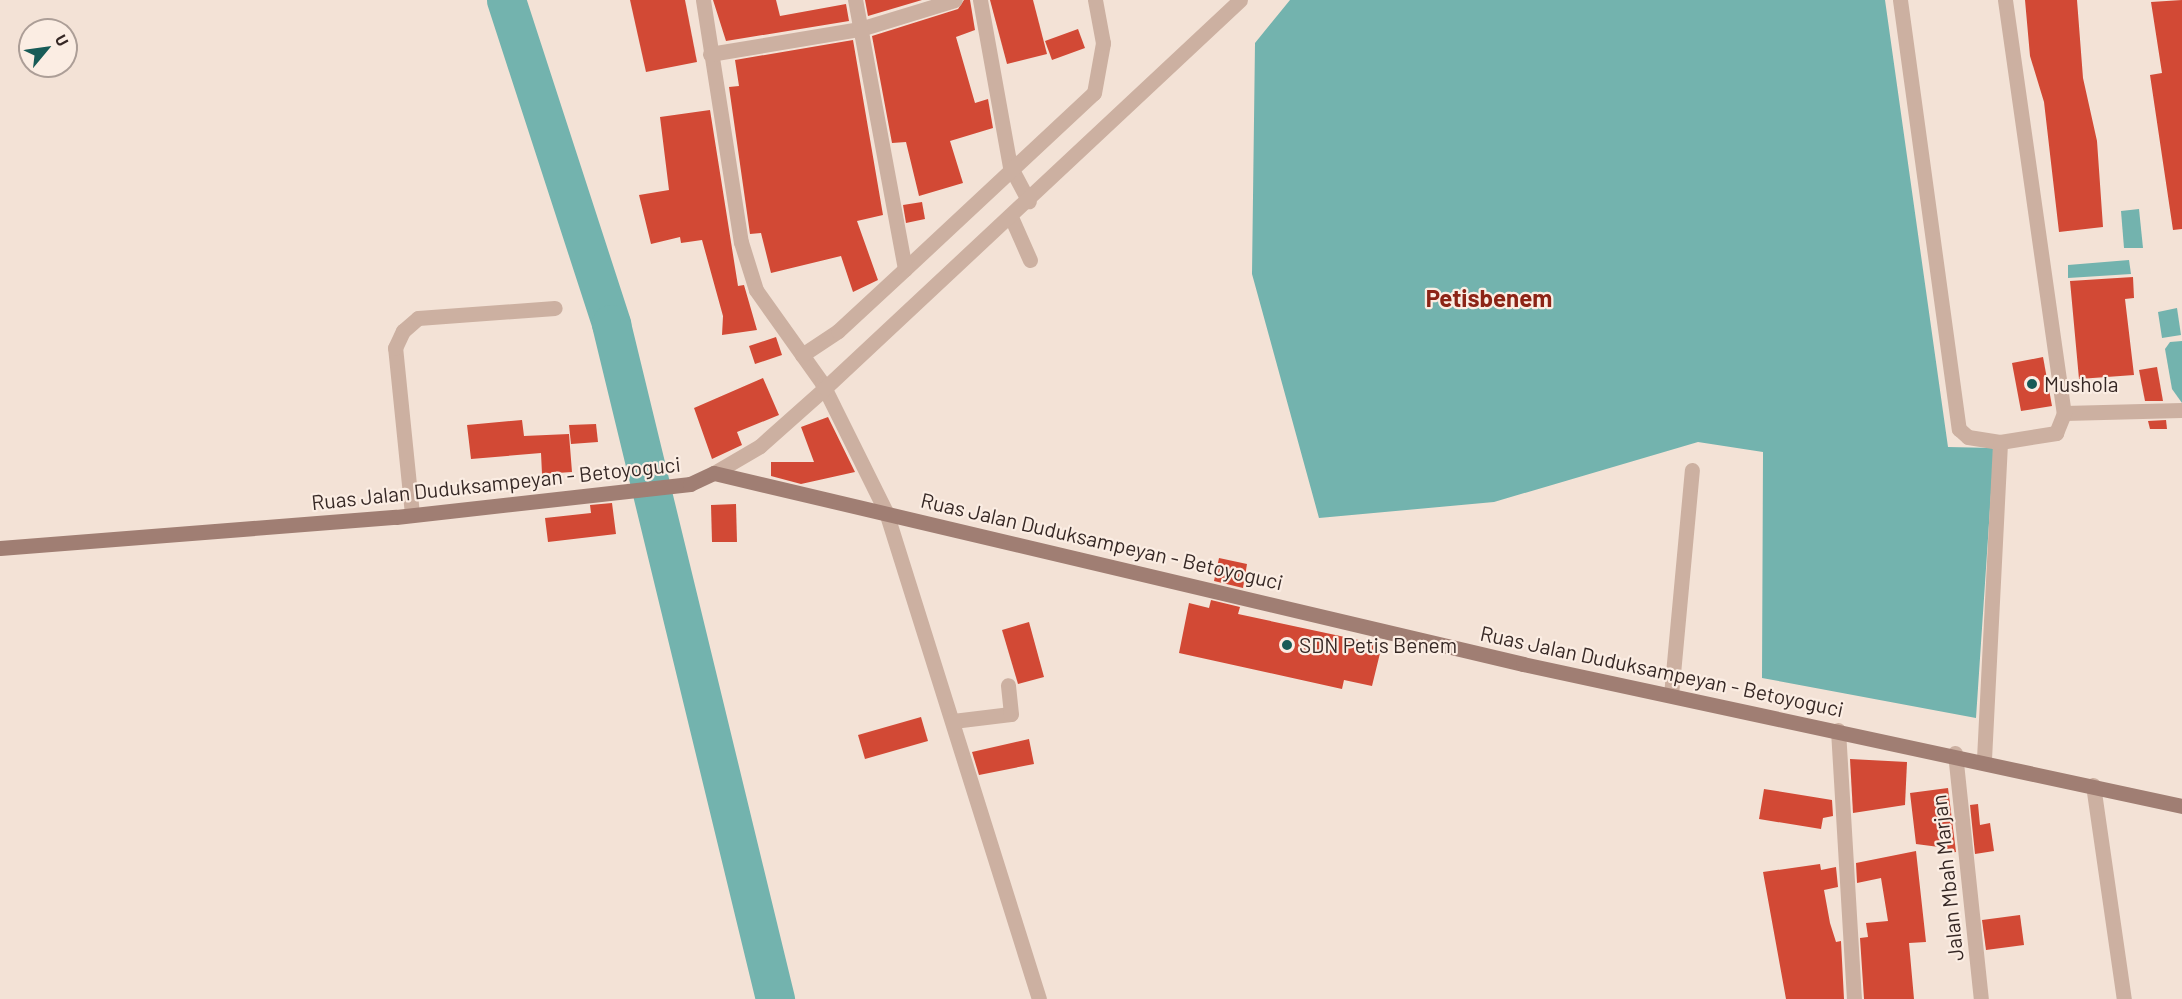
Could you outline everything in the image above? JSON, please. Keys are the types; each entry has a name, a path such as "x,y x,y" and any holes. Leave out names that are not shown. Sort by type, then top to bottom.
{"main road":[{"name":"Ruas Jalan Duduksampeyan - Betoyoguci","path":"0,548 412,514 633,491 690,484 714,473 771,491 886,512 1671,695 1984,759 2182,806"}],"street":[{"path":"704,0 741,242 756,290 823,385 886,512 1039,999"},
{"path":"855,0 905,269"},
{"path":"711,54 860,29 955,0"},
{"path":"980,0 1018,184 1011,217 1030,260"},
{"path":"1018,184 1094,93 1103,43 1095,0"},
{"path":"802,355 838,330 905,269 1018,184 1240,0"},
{"path":"1900,0 1959,429 1968,437 2000,442 2056,433 2064,413 2005,0"},
{"path":"714,473 760,446 823,385 1011,217"},
{"path":"412,514 394,348 403,331 418,318 555,308"},
{"path":"2064,413 2182,410"},
{"path":"1984,759 2000,442"},
{"path":"1671,695 1692,470"},
{"path":"953,721 1011,714 1008,685"},
{"path":"1838,730 1854,999"},
{"name":"Jalan Mbah Marjan","path":"1955,753 1981,999"},
{"path":"2093,785 2124,999"}],"water":[{"path":"1290,0 1885,0 1948,447 1994,448 1976,718 1762,678 1763,452 1698,442 1494,502 1319,518 1252,274 1255,43"},
{"path":"2139,209 2143,248 2124,248 2121,211"},
{"path":"2129,260 2131,274 2068,278 2068,265"},
{"path":"2177,308 2181,335 2162,338 2158,312"},
{"path":"2182,341 2182,403 2172,389 2165,349 2170,342"}],"building":[{"path":"630,0 685,0 697,62 646,72"},
{"path":"713,0 776,0 780,16 846,4 849,21 726,41"},
{"path":"865,0 922,0 868,16"},
{"path":"964,0 970,0 975,30 956,37 975,103 988,99 993,128 950,141 963,183 919,196 906,142 892,143 872,36 958,9"},
{"path":"990,0 1033,0 1047,54 1007,64"},
{"path":"2025,0 2077,0 2083,78 2097,141 2103,227 2059,232 2044,102 2030,56"},
{"path":"2182,0 2182,229 2173,230 2150,75 2162,73 2151,2"},
{"path":"1078,29 1085,48 1052,60 1045,41"},
{"path":"853,40 883,215 857,221 878,280 853,292 841,256 771,273 761,233 750,234 729,87 739,86 735,60"},
{"path":"710,110 738,286 744,285 757,330 722,335 723,316 702,240 681,243 680,237 651,244 639,195 669,190 660,117"},
{"path":"922,202 925,219 906,223 903,205"},
{"path":"2133,277 2134,298 2125,299 2134,375 2079,379 2070,281"},
{"path":"776,337 782,355 755,364 749,346"},
{"name":"Mushola","path":"2043,357 2052,406 2021,411 2012,363"},
{"path":"2157,367 2163,401 2145,401 2139,370"},
{"path":"763,378 779,415 737,432 742,445 712,459 694,408"},
{"path":"828,417 855,472 801,484 771,476 771,462 814,462 801,427"},
{"path":"522,420 524,436 569,434 572,472 542,474 541,453 471,459 467,425"},
{"path":"2166,420 2167,429 2150,429 2148,421"},
{"path":"596,424 598,442 571,444 569,425"},
{"path":"612,503 616,534 548,542 545,518 591,513 590,505"},
{"path":"736,504 737,542 712,542 711,505"},
{"path":"1219,558 1247,564 1243,588 1214,581"},
{"name":"SDN Petis Benem","path":"1211,600 1240,607 1238,614 1382,645 1372,686 1344,680 1342,689 1179,653 1189,603 1209,608"},
{"path":"1029,622 1044,677 1018,684 1002,630"},
{"path":"921,717 928,741 865,759 858,735"},
{"path":"1029,739 1034,764 979,775 972,752"},
{"path":"1850,759 1907,762 1905,805 1853,813"},
{"path":"1948,788 1956,852 1939,854 1939,847 1916,844 1910,793"},
{"path":"1764,789 1832,800 1833,816 1823,818 1821,829 1759,819"},
{"path":"1978,804 1980,825 1990,823 1994,851 1975,854 1970,805"},
{"path":"1916,851 1926,942 1909,943 1914,999 1864,999 1860,938 1868,937 1866,923 1888,921 1881,878 1857,883 1856,863"},
{"path":"1820,864 1821,870 1836,867 1838,887 1824,890 1836,942 1841,941 1844,999 1786,999 1763,872"},
{"path":"2020,915 2024,945 1986,950 1982,920"}],"waterway":[{"path":"506,0 611,324 775,999"}],"place":[{"name":"Mushola","path":"2032,384"},
{"name":"SDN Petis Benem","path":"1287,645"}],"district":[{"name":"Petisbenem","path":"1489,298"}]}
